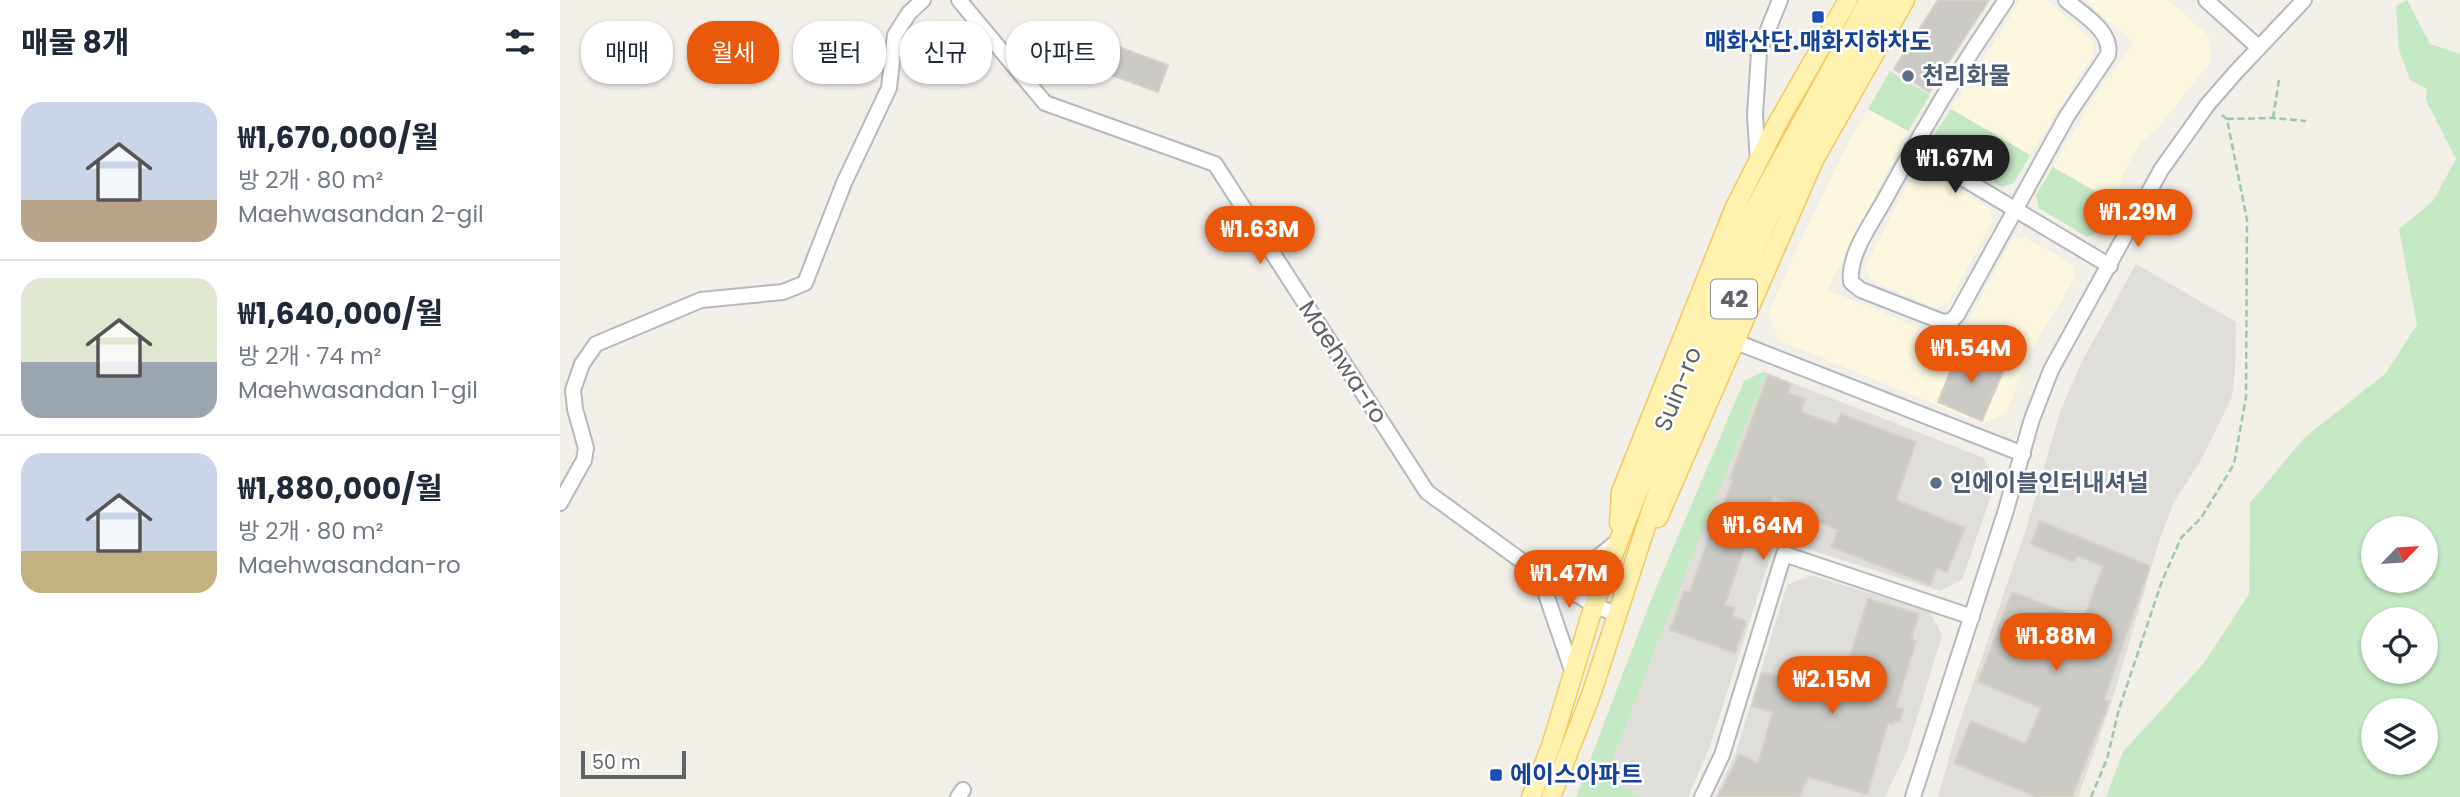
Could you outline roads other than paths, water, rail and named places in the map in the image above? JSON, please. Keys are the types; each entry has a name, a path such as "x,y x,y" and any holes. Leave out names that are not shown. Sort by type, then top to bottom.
{"main road":[{"path":"1618,541 1621,492 1735,207 1778,122 1848,0"},
{"name":"Suin-ro","path":"1531,797 1548,755 1594,605 1687,364 1752,213 1869,0"},
{"name":"Suin-ro","path":"1551,797 1591,695 1691,399 1772,213 1888,0"},
{"path":"1640,545 1662,512 1814,160 1905,0"}],"street":[{"path":"560,503 584,460 586,448 575,409 573,390 582,364 596,344 701,300 783,292 805,283 844,183 889,88 894,35 908,13 923,0"},
{"name":"Maehwa-ro","path":"959,0 1045,103 1215,164 1427,492 1538,571 1594,605 1618,615"},
{"path":"1758,163 1755,115 1759,52 1780,0"},
{"path":"2006,0 1964,61 1912,148 1850,269 1851,282 1861,290 1943,322 1951,321 1957,315 2067,116 2108,55 2110,45 2106,35 2066,0"},
{"path":"2206,0 2258,47"},
{"path":"1913,797 1972,617 2032,419 2051,370 2161,170 2208,104 2304,0"},
{"path":"1912,148 2109,266"},
{"path":"1736,342 2023,454"},
{"path":"1573,673 1538,571 1571,572 1589,564 1618,541"},
{"path":"1702,797 1722,755 1784,554 1972,617"}],"place":[{"name":"매화산단.매화지하차도","path":"1818,17"},
{"name":"천리화물","path":"1908,76"},
{"name":"인에이블인터내셔널","path":"1936,483"},
{"name":"에이스아파트","path":"1496,775"}]}
